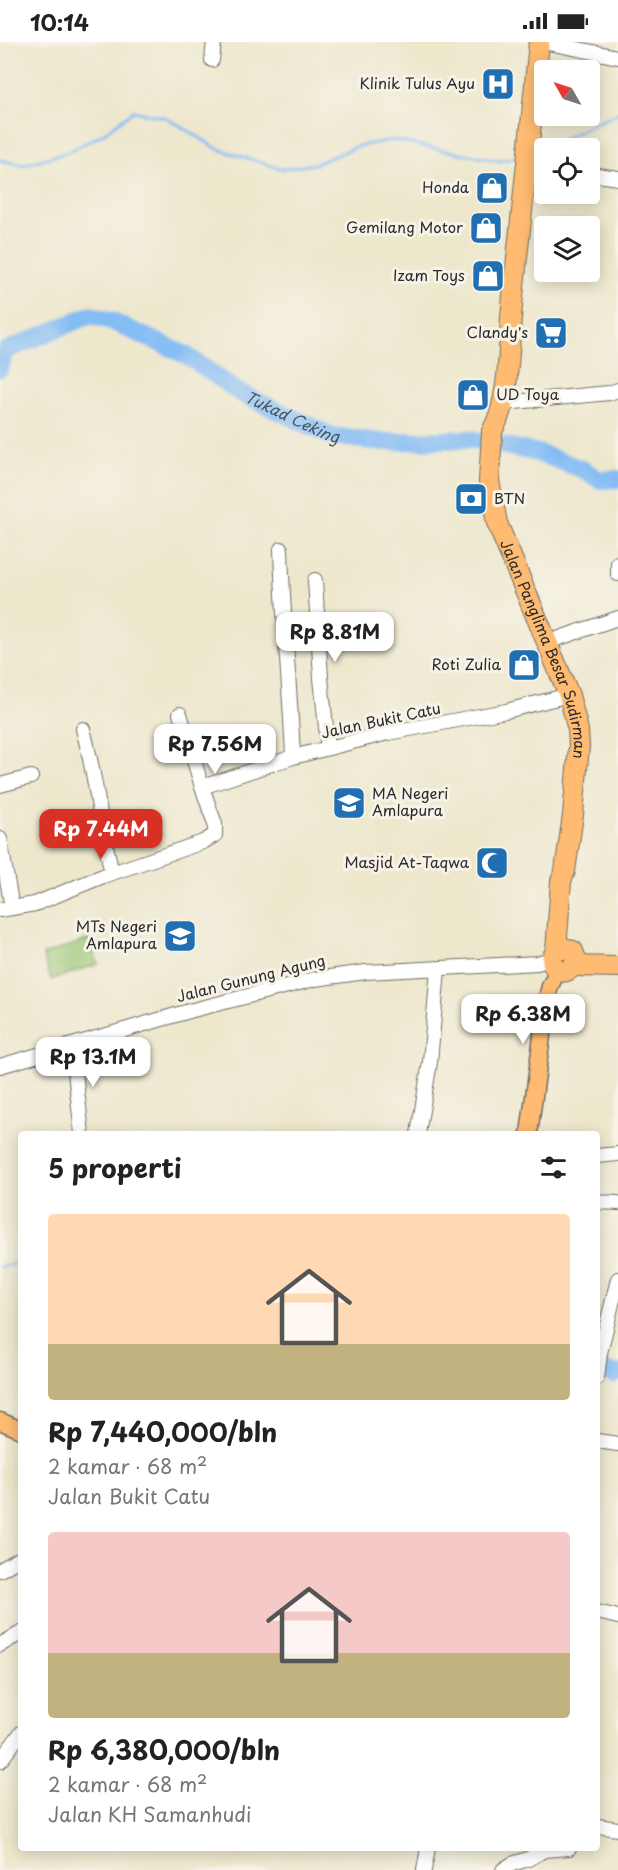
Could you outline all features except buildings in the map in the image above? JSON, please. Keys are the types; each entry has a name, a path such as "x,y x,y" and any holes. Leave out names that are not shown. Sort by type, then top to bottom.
{"highway":[{"name":"Jalan Panglima Besar Sudirman","path":"492,432 504,403 516,265 529,165 525,136 528,42"},
{"name":"Jalan Panglima Besar Sudirman","path":"525,136 541,42"},
{"name":"Jalan Panglima Besar Sudirman","path":"529,165 491,411 490,495 497,523 568,695 578,730 579,746 565,871 569,880 564,958"},
{"path":"564,958 618,954"},
{"path":"564,958 618,967"}],"main road":[{"path":"529,1131 547,998 550,986 564,958"},
{"path":"0,1421 18,1429"}],"street":[{"path":"213,60 214,42"},
{"path":"541,42 618,57"},
{"path":"600,175 618,178"},
{"path":"504,403 615,395"},
{"path":"281,549 282,606 290,691 293,757"},
{"path":"618,563 618,574"},
{"path":"315,580 328,748"},
{"path":"545,643 618,618"},
{"name":"Jalan Bukit Catu","path":"202,787 328,748 388,733 506,711 568,695"},
{"path":"0,839 6,909 35,904 112,873 203,842 215,835 215,824 180,714"},
{"path":"84,729 112,873"},
{"path":"0,785 31,777"},
{"name":"Jalan Gunung Agung","path":"0,1066 192,1010 315,979 366,972 537,963 564,958"},
{"path":"418,1131 430,1062 438,969"},
{"path":"72,1045 82,1131"},
{"path":"600,1156 618,1154"},
{"path":"600,1202 618,1203"},
{"path":"600,1353 618,1279"},
{"path":"600,1441 618,1444"},
{"path":"0,1570 18,1560"},
{"path":"600,1613 618,1617"},
{"path":"0,1645 18,1635"},
{"path":"0,1761 18,1737"},
{"path":"600,1826 618,1829"},
{"path":"424,1870 427,1851"},
{"path":"503,1870 542,1851"}],"green space":[{"path":"90,939 98,964 51,980 43,955"}],"waterway":[{"path":"0,160 23,165 68,152 103,134 133,111 167,118 218,149 282,169 315,164 358,146 393,140 500,161 519,156"},
{"path":"565,138 618,113"},
{"name":"Tukad Ceking","path":"0,368 5,351 90,315 111,321 186,355 240,393 331,436 381,442 471,439 538,453 582,469 600,480 618,479"},
{"path":"0,1267 18,1264"},
{"path":"600,1368 614,1375 618,1373"}],"place":[{"name":"Klinik Tulus Ayu","path":"498,84"},
{"name":"Honda","path":"492,188"},
{"name":"Gemilang Motor","path":"486,228"},
{"name":"Izam Toys","path":"488,276"},
{"name":"Clandy's","path":"551,333"},
{"name":"UD Toya","path":"473,395"},
{"name":"BTN","path":"471,499"},
{"name":"Roti Zulia","path":"524,665"},
{"name":"MA Negeri Amlapura","path":"349,803"},
{"name":"Masjid At-Taqwa","path":"492,863"},
{"name":"MTs Negeri Amlapura","path":"180,936"}]}
